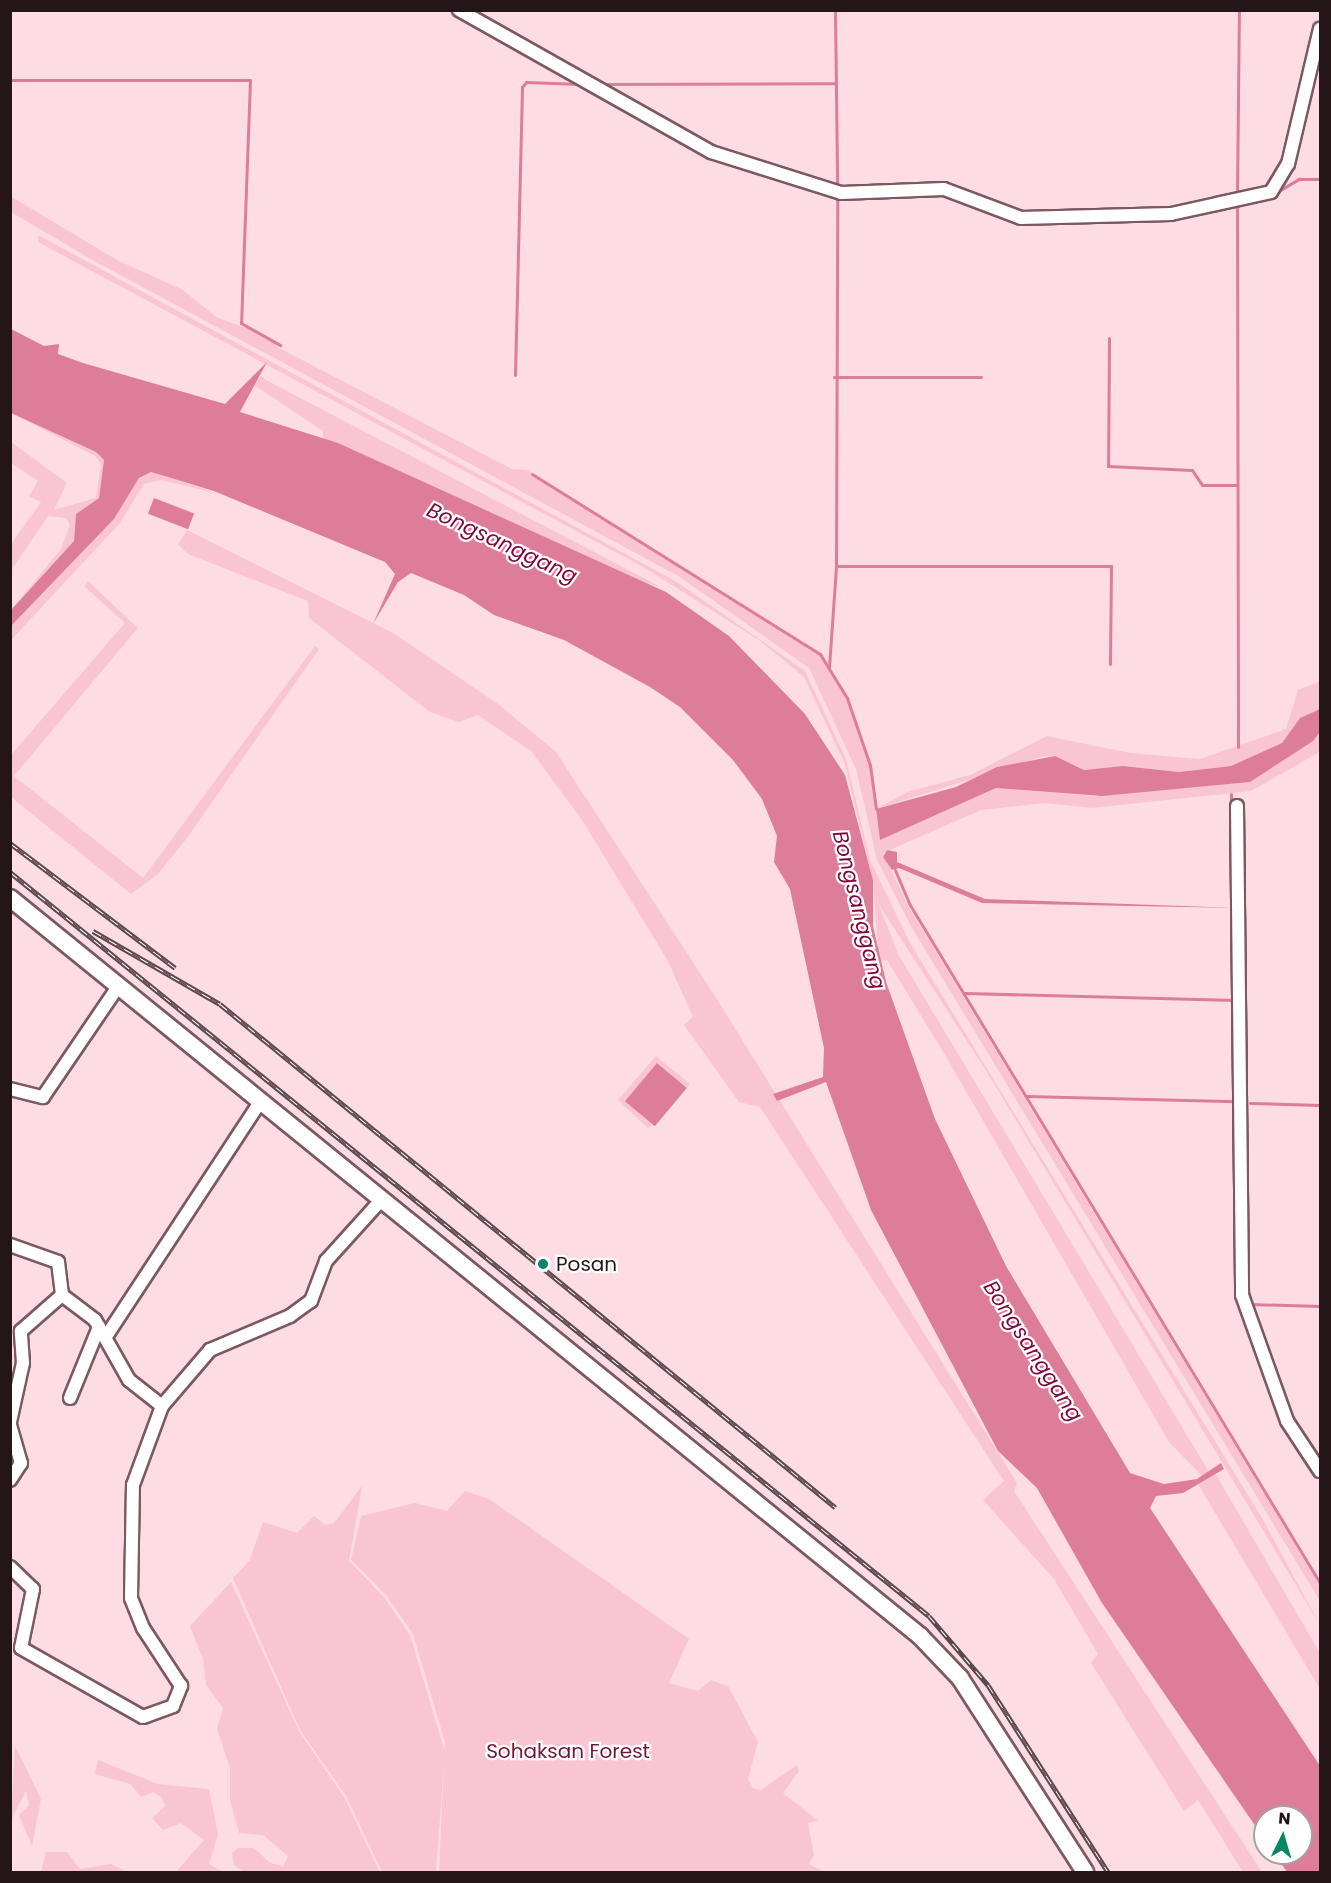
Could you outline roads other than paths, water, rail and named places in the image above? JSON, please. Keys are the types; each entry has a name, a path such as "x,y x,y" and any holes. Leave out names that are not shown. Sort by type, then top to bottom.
{"main road":[{"path":"10,898 933,1648 960,1678 1085,1872"}],"street":[{"path":"459,10 711,152 841,193 945,189 1021,218 1171,214 1271,192 1288,164 1320,29"},
{"path":"1237,806 1242,1295 1283,1413 1320,1471"},
{"path":"10,1089 43,1097 119,985"},
{"path":"70,1398 103,1331 261,1101"},
{"path":"10,1567 33,1589 21,1648 143,1717 172,1706 182,1686 143,1628 131,1598 133,1485 162,1406 210,1350 290,1316 310,1301 326,1261 382,1199"},
{"path":"10,1245 58,1262 62,1295 103,1331 129,1380 162,1406"},
{"path":"10,1480 21,1463 10,1423 23,1363 21,1331 62,1295"}],"water":[{"name":"Bongsanggang","path":"11,329 44,346 59,344 58,354 83,363 225,404 267,362 240,412 338,443 666,592 729,636 805,714 845,775 873,880 873,926 886,982 935,1119 1006,1266 1130,1473 1164,1484 1197,1479 1221,1463 1224,1469 1183,1493 1156,1496 1150,1508 1320,1766 1320,1872 1287,1872 1282,1865 1313,1865 1313,1805 1253,1805 1253,1823 1102,1603 1037,1488 998,1451 871,1210 826,1082 777,1101 773,1094 823,1077 824,1048 790,889 774,862 777,836 762,799 733,760 680,707 650,687 564,640 494,615 464,595 411,573 398,582 373,624 395,574 385,562 214,491 151,472 139,478 114,519 11,626 11,610 74,541 76,514 99,498 104,460 96,452 11,413"},
{"path":"154,498 194,513 188,529 148,514"},
{"path":"1320,709 1320,732 1313,741 1250,782 1102,796 996,788 880,840 876,809 956,787 997,767 1055,756 1084,770 1123,766 1179,772 1231,766 1282,743 1300,718"},
{"path":"887,850 897,852 897,862 985,899 1238,908 982,903 899,868 892,870 883,857"},
{"path":"657,1063 687,1088 655,1126 625,1101"}],"waterway":[{"path":"835,10 837,184"},
{"path":"1237,194 1239,10"},
{"path":"10,80 250,80 241,323 280,345"},
{"path":"515,375 522,87 526,82 580,84"},
{"path":"600,84 836,83"},
{"path":"1277,192 1299,179 1320,179"},
{"path":"829,667 836,566 837,195"},
{"path":"1237,205 1238,747"},
{"path":"1109,338 1108,466 1192,470 1202,485 1236,485"},
{"path":"834,377 981,377"},
{"path":"532,474 820,654 847,698 870,765 876,809"},
{"path":"836,566 1111,566 1110,664"},
{"path":"1231,794 1231,808"},
{"path":"895,870 910,905 1320,1583"},
{"path":"965,993 1236,1000"},
{"path":"1026,1096 1236,1101"},
{"path":"1250,1103 1320,1105"},
{"path":"1249,1304 1320,1306"}],"railway":[{"path":"10,843 175,968"},
{"path":"10,872 929,1616 988,1685 1108,1872"},
{"path":"93,931 220,1004 835,1507"}],"place":[{"name":"Posan","path":"543,1264"}],"park label":[{"name":"Sohaksan Forest","path":"568,1751"}]}
